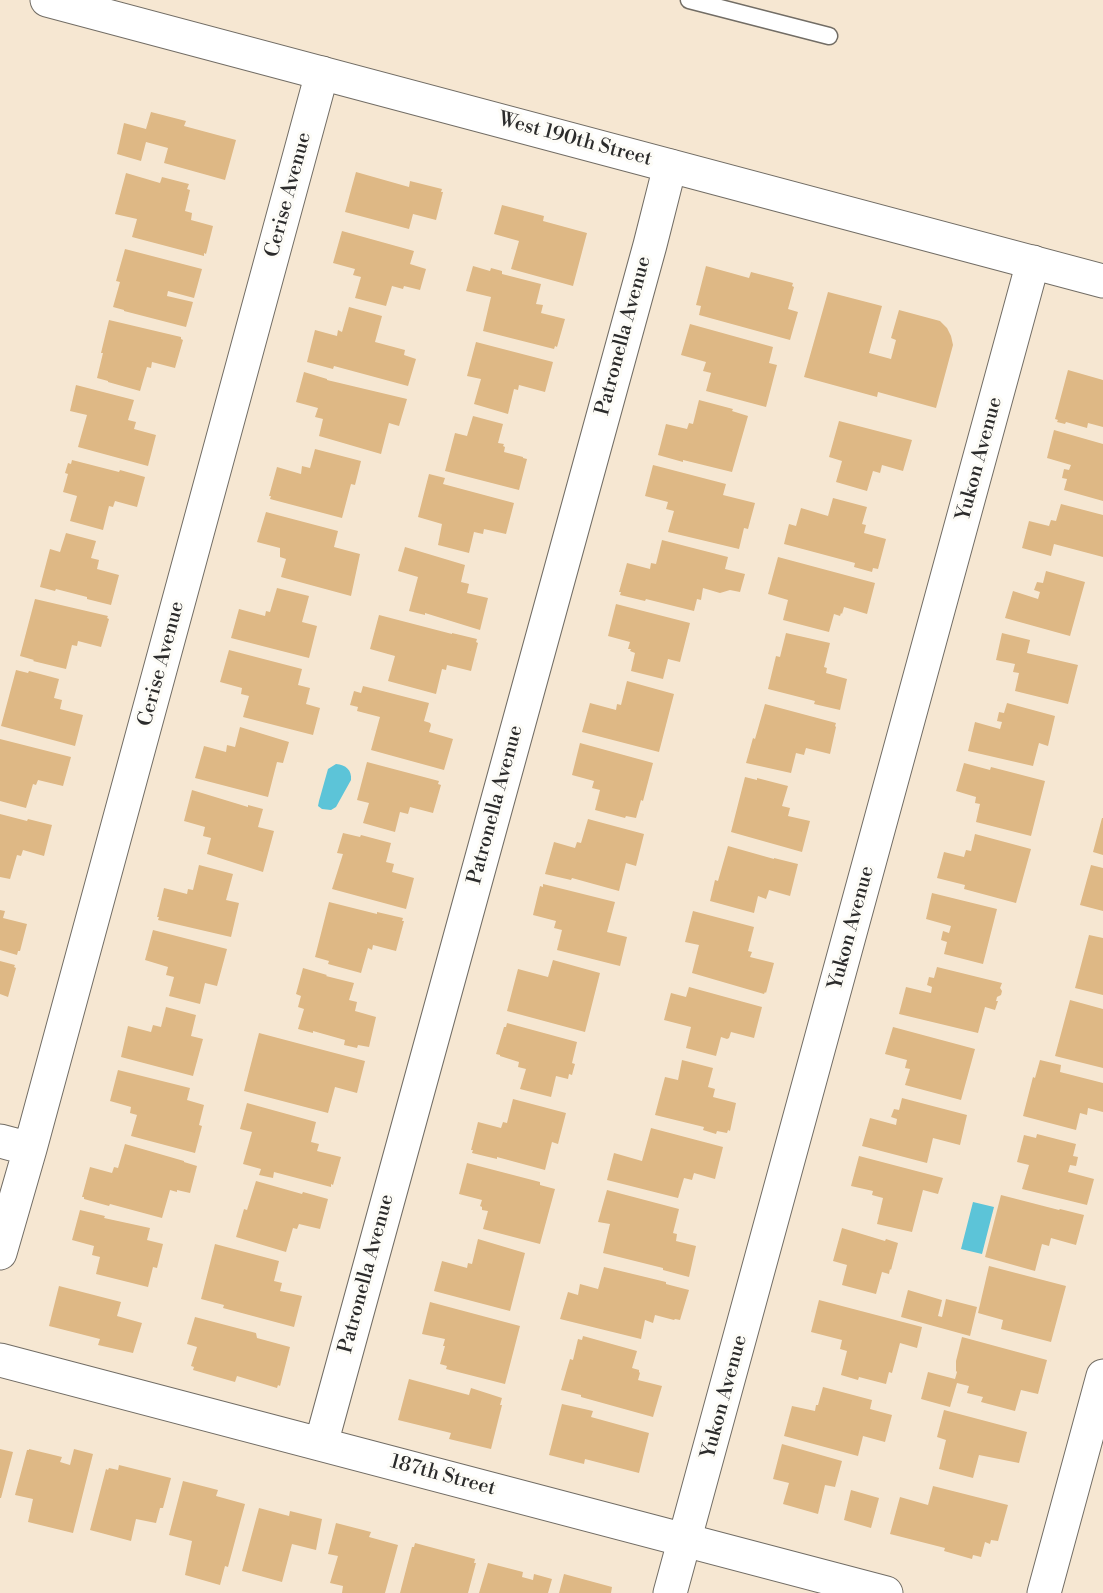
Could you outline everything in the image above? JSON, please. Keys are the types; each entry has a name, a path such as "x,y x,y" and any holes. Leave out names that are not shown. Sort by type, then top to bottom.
{"street":[{"name":"West 190th Street","path":"47,0 1103,281"},
{"name":"Cerise Avenue","path":"0,1254 15,1145 322,73"},
{"name":"Patronella Avenue","path":"321,1444 670,165"},
{"name":"Yukon Avenue","path":"670,1593 1033,262"},
{"name":"187th Street","path":"0,1360 886,1593"},
{"path":"1044,1593 1103,1376"}],"lane":[{"path":"689,0 829,36"}],"water":[{"path":"336,764 348,769 351,780 336,807 331,810 322,809 318,806 328,769"},
{"path":"973,1202 994,1207 982,1254 961,1249"}],"building":[{"path":"151,112 186,121 184,126 236,140 225,180 164,163 168,148 146,142 141,161 117,154 124,123 146,129"},
{"path":"356,172 409,187 410,181 442,189 436,220 413,214 409,229 345,212"},
{"path":"126,173 160,183 162,177 189,184 187,189 190,190 185,211 192,213 191,220 213,226 204,256 132,237 137,219 115,214"},
{"path":"502,205 544,216 543,221 587,233 573,286 511,269 519,241 494,234"},
{"path":"342,231 414,251 410,264 426,269 420,290 392,286 386,306 355,298 361,277 353,275 355,269 333,263"},
{"path":"125,249 202,269 194,298 168,291 167,296 193,302 186,327 113,307 120,282 116,281"},
{"path":"473,266 490,271 491,268 502,271 502,274 541,284 536,304 543,305 541,313 565,319 557,347 555,346 554,349 483,331 491,297 466,291"},
{"path":"706,266 749,278 751,272 793,283 788,309 798,312 790,340 699,315 701,306 696,305"},
{"path":"828,292 882,306 869,353 891,359 896,340 891,338 899,310 940,321 947,328 953,345 936,408 878,392 877,397 804,377"},
{"path":"349,307 382,316 375,342 405,350 404,355 416,359 408,386 334,366 333,369 307,362 315,330 337,336 338,330 342,332"},
{"path":"109,320 181,337 183,340 175,368 152,362 151,368 147,367 140,391 97,378"},
{"path":"690,324 773,347 769,363 777,365 766,407 706,391 711,373 703,371 706,362 681,355"},
{"path":"476,342 553,362 545,392 519,385 518,390 514,389 508,414 474,404 481,379 467,376"},
{"path":"1068,370 1103,380 1103,427 1088,423 1087,428 1057,422 1058,420 1055,419"},
{"path":"304,372 327,380 407,399 399,426 389,423 381,454 319,436 323,419 315,417 318,408 296,402"},
{"path":"76,385 134,400 128,420 136,422 134,429 156,435 148,466 78,447 87,415 70,411"},
{"path":"699,400 733,409 732,411 748,416 732,472 658,455 666,424 687,429 689,423 693,424"},
{"path":"473,416 503,424 498,443 504,444 504,452 527,459 519,490 445,471 455,433 467,436"},
{"path":"839,421 912,440 903,471 882,465 880,473 873,471 867,491 836,482 842,461 829,457"},
{"path":"1054,430 1103,444 1103,501 1064,490 1067,479 1062,478 1064,469 1069,470 1071,465 1047,458"},
{"path":"315,449 361,461 355,485 351,484 342,518 270,499 277,467 301,474 302,466 310,468"},
{"path":"72,460 145,477 137,507 115,501 113,507 109,506 103,530 70,521 77,496 63,492 68,474 65,473 68,463 71,464"},
{"path":"653,465 726,484 723,495 755,503 748,529 744,528 739,549 668,532 674,511 666,509 668,502 645,496"},
{"path":"429,474 445,478 443,484 514,503 506,534 484,529 483,534 474,532 469,553 438,545 442,524 418,517"},
{"path":"833,498 867,507 862,524 866,525 864,533 886,539 878,569 873,568 872,572 854,567 855,563 784,544 789,524 796,526 801,508 828,516"},
{"path":"1061,504 1103,515 1103,557 1054,544 1051,556 1022,548 1029,521 1049,526 1051,520 1056,521"},
{"path":"266,512 338,531 334,547 360,554 351,596 281,577 286,559 280,557 280,548 257,542"},
{"path":"66,533 96,541 91,558 99,560 97,569 119,575 111,605 56,589 55,591 40,587 50,549 60,552"},
{"path":"662,540 728,557 725,569 745,574 740,592 730,590 720,593 703,588 701,600 697,599 694,611 620,595 627,563 650,569 651,563 656,564"},
{"path":"405,547 465,565 461,582 469,584 467,593 488,598 480,630 425,613 425,615 409,611 418,577 398,571"},
{"path":"778,557 875,583 867,614 844,607 840,616 834,614 829,632 783,620 788,600 768,594"},
{"path":"1046,571 1085,582 1070,636 1005,618 1013,591 1038,599 1040,592 1034,590 1037,582 1043,583"},
{"path":"277,588 309,596 302,622 317,626 309,658 231,638 239,609 265,616 266,611 270,612"},
{"path":"35,599 108,616 101,647 78,641 77,646 72,645 66,669 20,656"},
{"path":"616,604 690,623 680,662 668,659 663,679 631,671 635,653 628,649 630,642 608,636"},
{"path":"379,615 477,639 471,671 447,665 446,670 442,669 436,694 388,681 395,656 370,649"},
{"path":"786,633 830,643 824,667 827,668 826,673 847,679 840,710 768,689 776,656 780,657"},
{"path":"1002,633 1030,640 1027,653 1078,665 1068,704 1015,691 1019,673 1013,672 1015,664 996,660"},
{"path":"229,650 302,669 298,685 310,688 306,704 320,708 313,735 243,717 249,696 241,694 242,688 220,682"},
{"path":"16,670 59,679 54,698 62,700 60,709 83,715 75,746 1,726"},
{"path":"627,681 674,694 659,752 582,732 590,703 616,710 617,704 621,705"},
{"path":"363,686 429,703 424,721 431,725 429,732 453,739 444,770 371,750 380,717 357,711 358,707 350,705 354,691 361,693"},
{"path":"1007,703 1055,716 1048,746 1039,743 1033,766 968,751 975,722 1000,729 1002,722 997,721 999,712 1004,713"},
{"path":"765,704 836,723 830,754 806,748 804,755 796,753 791,773 746,763"},
{"path":"240,727 289,742 283,763 277,762 268,797 195,778 204,746 226,752 227,745 235,747"},
{"path":"0,739 71,757 63,786 38,780 36,785 33,784 26,808 0,801"},
{"path":"580,743 653,763 636,818 626,816 625,818 595,810 600,790 592,788 594,781 572,775"},
{"path":"367,762 439,781 438,784 441,785 433,813 410,807 408,814 400,812 395,832 363,823 369,803 357,800"},
{"path":"964,763 990,770 991,767 1045,781 1031,836 976,822 980,804 975,803 976,797 956,791"},
{"path":"745,777 788,786 782,806 790,808 788,816 810,821 802,852 731,832"},
{"path":"192,790 248,807 248,805 263,809 258,827 274,831 263,872 207,854 211,838 203,836 205,827 184,821"},
{"path":"0,814 52,825 44,856 23,850 21,856 17,855 10,879 0,877"},
{"path":"1103,818 1103,855 1093,852"},
{"path":"588,819 644,834 636,866 626,863 619,891 572,878 571,880 545,874 554,842 575,848 577,842 581,843"},
{"path":"343,833 391,843 386,862 394,864 392,872 414,878 406,909 332,889 343,854 337,853"},
{"path":"975,834 1031,849 1016,903 964,889 965,885 937,878 944,852 964,857 966,850 971,851"},
{"path":"728,846 798,864 790,896 769,890 766,899 758,896 754,913 710,901"},
{"path":"199,865 233,874 226,900 239,903 231,937 158,920 164,888 187,894 188,889 193,890"},
{"path":"1091,865 1103,868 1103,911 1080,905"},
{"path":"543,884 615,902 607,932 627,937 620,966 557,950 562,930 554,928 556,921 533,915 540,886 543,887"},
{"path":"932,893 997,909 983,964 944,954 947,942 941,940 943,931 949,933 951,926 926,919"},
{"path":"329,902 403,918 396,951 373,945 372,950 368,948 361,973 328,964 329,961 315,957"},
{"path":"0,910 5,911 3,918 27,924 17,955 0,950"},
{"path":"693,911 754,927 748,951 752,952 750,957 774,963 766,993 692,973 699,945 685,942"},
{"path":"153,930 227,949 217,986 205,983 200,1004 169,996 174,977 166,975 168,967 145,960"},
{"path":"1089,935 1103,938 1103,995 1075,988"},
{"path":"553,960 600,973 585,1032 507,1011 518,969 548,977"},
{"path":"0,961 15,965 16,968 8,997 0,994"},
{"path":"937,967 1002,983 1001,995 997,997 995,1010 985,1007 978,1033 899,1014 906,987 931,993 932,987 927,985 929,977 934,978"},
{"path":"303,968 354,983 349,1000 357,1002 355,1011 376,1017 369,1047 358,1045 357,1048 344,1045 345,1040 298,1029 304,1009 298,1007 301,996 296,994"},
{"path":"689,987 762,1007 754,1038 731,1032 727,1039 721,1037 716,1056 686,1048 691,1027 664,1020 671,993 686,997"},
{"path":"1070,1000 1103,1009 1103,1068 1055,1056"},
{"path":"166,1007 196,1015 191,1036 203,1039 193,1076 121,1057 128,1026 151,1032 153,1025 161,1027"},
{"path":"507,1023 577,1042 572,1075 569,1074 568,1079 556,1076 551,1097 520,1089 526,1069 518,1067 519,1062 496,1054"},
{"path":"893,1027 975,1049 961,1100 905,1085 910,1069 905,1068 907,1060 885,1054"},
{"path":"259,1033 365,1061 357,1093 335,1087 328,1113 244,1091"},
{"path":"682,1060 713,1068 708,1087 715,1089 713,1097 736,1103 730,1131 728,1130 727,1133 717,1131 716,1134 703,1130 704,1127 655,1115 665,1077 678,1080"},
{"path":"1040,1060 1061,1065 1060,1072 1103,1083 1103,1112 1088,1108 1087,1115 1080,1113 1076,1130 1023,1116"},
{"path":"118,1070 190,1088 187,1100 204,1105 199,1125 202,1126 195,1153 131,1136 137,1115 130,1113 131,1107 110,1101"},
{"path":"902,1098 967,1115 960,1145 933,1138 927,1163 862,1146 870,1118 896,1125 897,1119 891,1117 894,1109 899,1110"},
{"path":"513,1099 566,1113 558,1144 552,1142 545,1170 472,1153 478,1122 501,1128 503,1122 507,1123"},
{"path":"247,1103 316,1122 311,1142 319,1144 317,1151 341,1157 333,1185 331,1184 331,1187 274,1172 273,1178 259,1175 261,1169 243,1164 252,1132 240,1129"},
{"path":"651,1128 723,1147 715,1179 694,1173 692,1180 684,1178 678,1198 607,1180 614,1153 642,1161"},
{"path":"1037,1134 1076,1144 1073,1156 1078,1157 1076,1166 1070,1165 1068,1172 1094,1179 1087,1205 1022,1189 1029,1165 1017,1162 1024,1135 1036,1138"},
{"path":"125,1144 197,1166 190,1193 170,1190 162,1218 110,1204 109,1206 82,1197 90,1167 112,1173 114,1167 118,1168"},
{"path":"859,1156 943,1178 938,1194 923,1190 912,1232 877,1224 883,1198 872,1195 873,1191 851,1186"},
{"path":"467,1163 540,1182 540,1185 555,1189 540,1244 483,1229 488,1211 482,1210 480,1206 482,1200 459,1194"},
{"path":"256,1181 328,1199 320,1229 299,1224 297,1229 293,1228 286,1252 236,1237 244,1209 247,1210"},
{"path":"607,1190 679,1209 673,1233 677,1234 676,1241 696,1246 689,1277 603,1253 610,1224 598,1222"},
{"path":"1001,1195 1084,1215 1076,1245 1051,1238 1049,1246 1042,1244 1035,1271 985,1257"},
{"path":"80,1210 150,1228 147,1240 163,1244 157,1268 153,1267 148,1287 96,1274 100,1257 92,1255 94,1246 72,1240"},
{"path":"842,1228 898,1243 891,1270 889,1274 882,1272 876,1294 842,1285 847,1265 833,1261"},
{"path":"478,1239 525,1253 510,1311 434,1291 442,1261 467,1268 468,1263 472,1264"},
{"path":"215,1244 279,1261 274,1281 282,1283 280,1291 302,1296 294,1327 223,1308 224,1305 201,1299"},
{"path":"989,1266 1066,1286 1051,1342 1001,1329 1003,1320 978,1313"},
{"path":"604,1267 689,1290 680,1320 655,1315 653,1323 645,1320 641,1339 560,1319 568,1292 578,1295 580,1284 598,1289"},
{"path":"59,1286 121,1302 117,1316 142,1323 133,1353 98,1345 100,1339 49,1326"},
{"path":"908,1290 942,1300 938,1316 942,1317 946,1299 977,1307 970,1336 901,1317"},
{"path":"819,1300 922,1327 917,1348 900,1343 892,1373 889,1372 886,1384 841,1375 847,1351 840,1349 842,1340 811,1332"},
{"path":"430,1302 520,1326 505,1384 446,1369 447,1366 440,1364 445,1339 422,1334"},
{"path":"195,1317 256,1333 257,1338 290,1347 280,1386 278,1385 277,1388 237,1376 235,1382 193,1370 194,1367 191,1366 197,1347 187,1344"},
{"path":"583,1336 637,1351 632,1368 639,1370 638,1380 662,1386 653,1417 561,1390 570,1359 573,1360 578,1339 582,1340"},
{"path":"962,1337 1047,1360 1038,1394 1021,1390 1015,1411 981,1402 983,1397 967,1393 969,1386 957,1383 950,1407 921,1399 928,1372 955,1379 956,1361"},
{"path":"409,1379 469,1395 471,1388 502,1398 491,1449 449,1439 451,1433 398,1420"},
{"path":"823,1387 872,1400 870,1409 892,1415 885,1442 863,1436 858,1456 784,1436 792,1406 815,1411"},
{"path":"562,1404 593,1411 591,1417 649,1433 639,1473 585,1459 584,1464 549,1455"},
{"path":"944,1410 1027,1432 1019,1463 979,1455 973,1478 939,1469 946,1440 937,1437"},
{"path":"782,1444 842,1461 835,1487 825,1485 818,1514 783,1504 789,1483 773,1479"},
{"path":"0,1449 13,1452 1,1498 0,1498"},
{"path":"29,1449 62,1457 60,1462 70,1465 74,1449 93,1454 73,1533 28,1522 33,1499 15,1495"},
{"path":"119,1465 171,1478 163,1508 160,1508 156,1523 136,1519 131,1541 90,1530 106,1469 118,1470"},
{"path":"183,1481 218,1490 216,1496 245,1504 228,1567 225,1566 220,1585 185,1575 192,1541 169,1535"},
{"path":"933,1486 1008,1505 998,1541 991,1540 990,1544 985,1542 981,1557 973,1555 972,1559 944,1551 945,1548 890,1534 900,1497 928,1505"},
{"path":"851,1490 879,1498 871,1528 844,1520"},
{"path":"259,1508 289,1516 290,1511 322,1519 316,1550 292,1544 282,1582 242,1571"},
{"path":"336,1523 371,1532 369,1537 398,1545 385,1593 342,1593 343,1586 330,1583 338,1556 328,1554"},
{"path":"415,1543 475,1559 468,1593 400,1593"},
{"path":"488,1563 523,1572 522,1577 533,1580 534,1574 552,1579 548,1593 479,1593"},
{"path":"564,1574 612,1587 611,1593 559,1593"}]}
